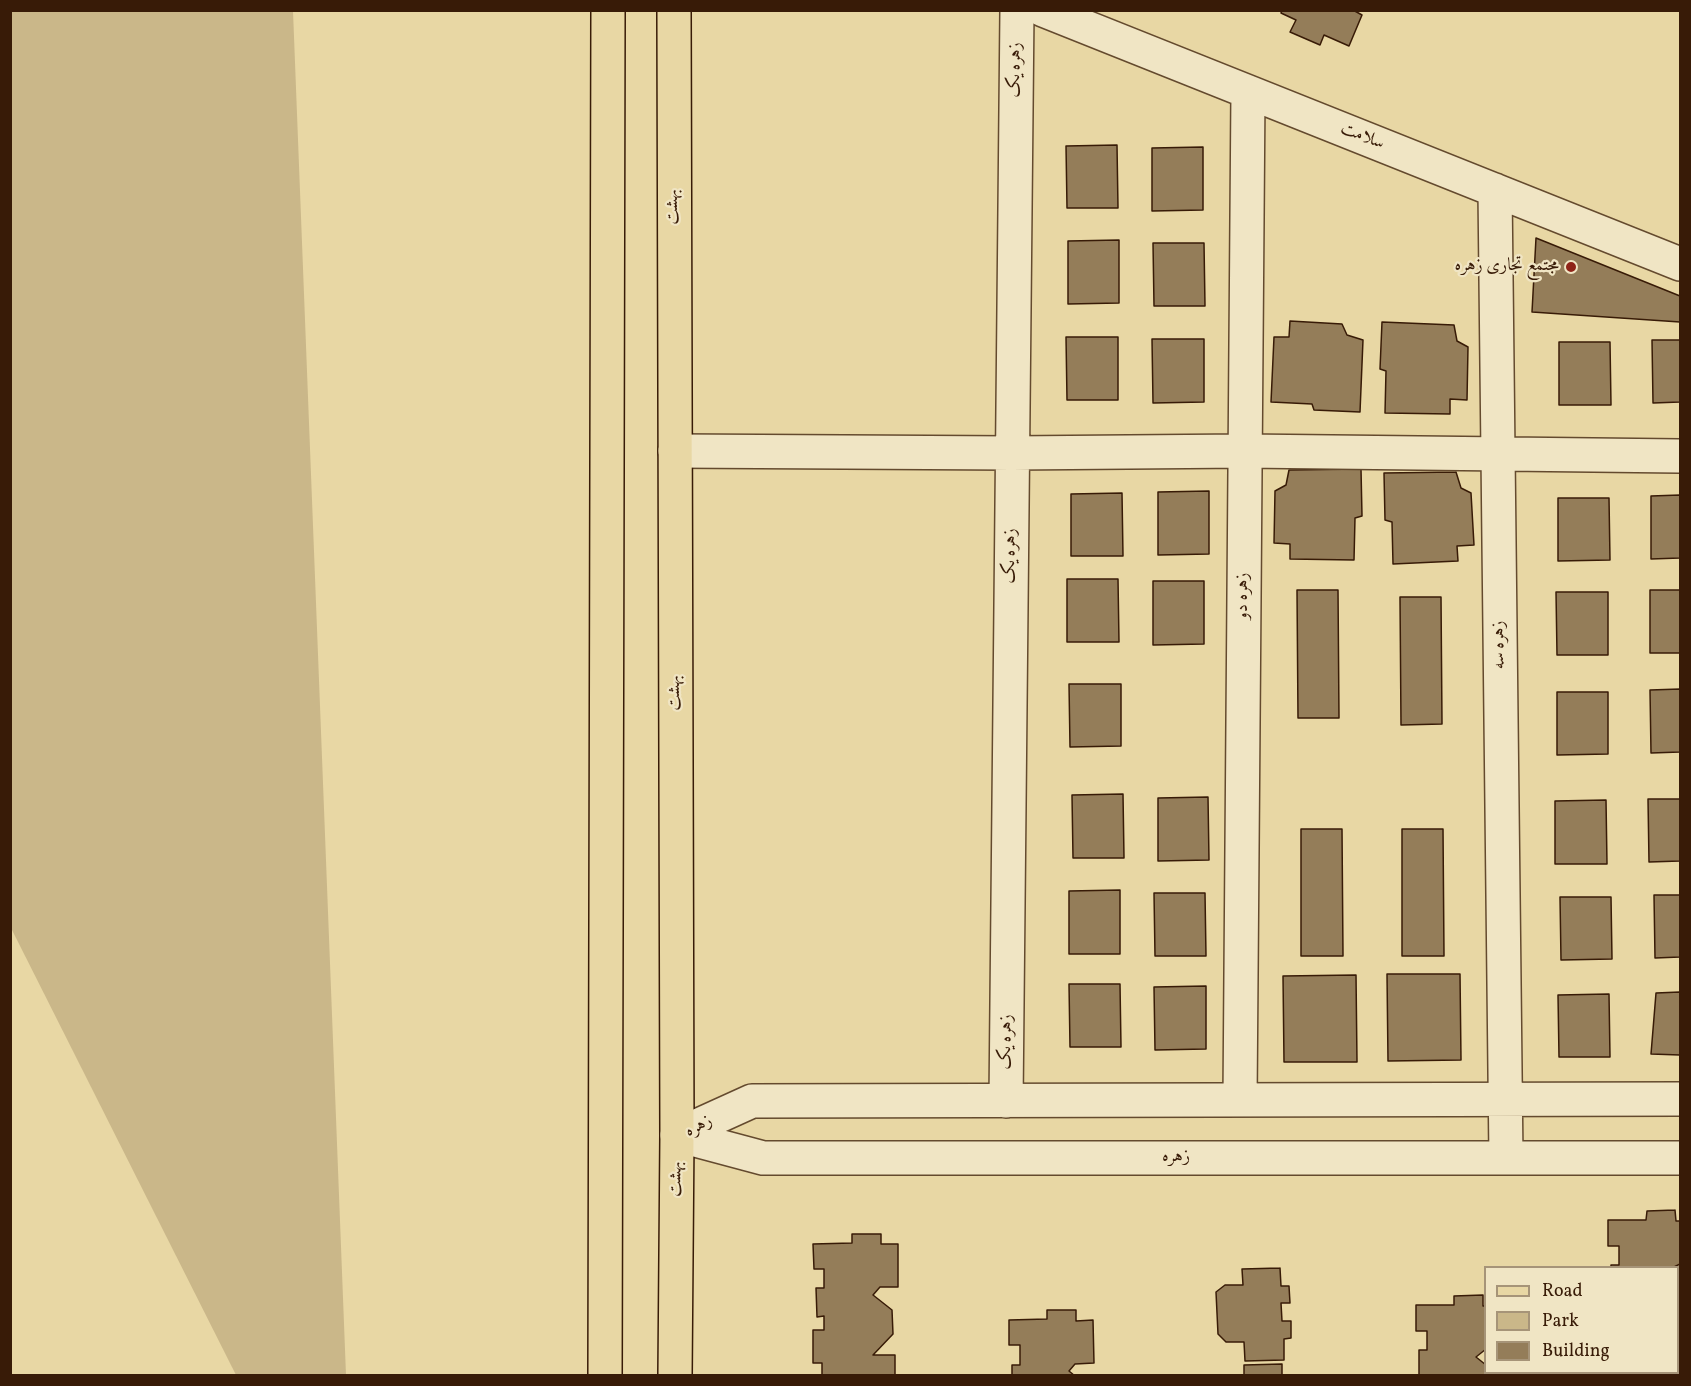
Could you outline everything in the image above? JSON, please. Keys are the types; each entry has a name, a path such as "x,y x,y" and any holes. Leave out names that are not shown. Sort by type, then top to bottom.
{"main road":[{"path":"605,1376 608,10"},
{"name":"بهشت","path":"674,10 677,1135 675,1376"}],"street":[{"name":"زهره یک","path":"1006,1101 1017,10"},
{"name":"سلامت","path":"1043,10 1680,264"},
{"name":"زهره دو","path":"1240,1100 1248,92"},
{"name":"زهره سه","path":"1495,190 1506,1158"},
{"path":"675,451 1012,453 1245,451 1497,456 1680,456"},
{"name":"زهره","path":"677,1135 752,1101 1680,1099"},
{"name":"زهره","path":"677,1135 763,1158 1680,1158"}],"green space":[{"path":"11,10 293,11 346,1375 236,1375 11,928"}],"building":[{"path":"1282,10 1353,10 1362,15 1349,46 1324,35 1320,45 1290,32 1296,20 1281,13"},
{"path":"1117,145 1118,208 1067,208 1066,146"},
{"path":"1203,147 1203,210 1152,211 1152,148"},
{"name":"مجتمع تجاری زهره","path":"1536,238 1680,296 1680,322 1532,312"},
{"path":"1119,240 1119,303 1068,304 1068,241"},
{"path":"1153,243 1204,243 1205,306 1154,306"},
{"path":"1290,321 1342,324 1347,335 1363,340 1360,412 1314,410 1312,404 1271,402 1274,337 1289,337"},
{"path":"1382,322 1454,325 1457,341 1468,347 1467,400 1450,399 1450,414 1385,413 1386,371 1380,369"},
{"path":"1066,337 1118,337 1118,400 1067,400"},
{"path":"1152,339 1204,339 1204,402 1153,403"},
{"path":"1652,340 1680,340 1680,402 1653,403"},
{"path":"1559,342 1610,342 1611,405 1559,405"},
{"path":"1361,469 1362,516 1355,518 1354,560 1290,559 1290,544 1274,543 1275,491 1286,485 1289,470"},
{"path":"1456,472 1461,488 1471,493 1474,545 1457,546 1458,561 1393,564 1392,522 1385,520 1384,473"},
{"path":"1209,491 1209,554 1158,555 1158,492"},
{"path":"1122,493 1123,556 1071,556 1071,494"},
{"path":"1680,495 1680,558 1651,559 1651,496"},
{"path":"1558,498 1609,498 1610,560 1558,561"},
{"path":"1067,579 1118,579 1119,642 1067,642"},
{"path":"1153,581 1204,581 1204,644 1153,645"},
{"path":"1297,590 1338,590 1339,718 1298,718"},
{"path":"1650,590 1680,590 1680,653 1650,653"},
{"path":"1556,592 1608,592 1608,655 1557,655"},
{"path":"1400,597 1441,597 1442,724 1401,725"},
{"path":"1069,684 1121,684 1121,746 1070,747"},
{"path":"1680,689 1680,752 1651,753 1650,690"},
{"path":"1557,692 1608,692 1608,754 1557,755"},
{"path":"1123,794 1124,858 1073,858 1072,795"},
{"path":"1208,797 1209,860 1158,861 1158,798"},
{"path":"1648,799 1680,799 1680,861 1649,862"},
{"path":"1606,800 1607,864 1555,864 1555,801"},
{"path":"1301,829 1342,829 1343,956 1301,956"},
{"path":"1402,829 1443,829 1444,956 1402,956"},
{"path":"1120,890 1120,954 1069,954 1069,891"},
{"path":"1154,893 1205,893 1206,956 1155,956"},
{"path":"1654,895 1680,895 1680,957 1655,958"},
{"path":"1560,897 1611,897 1612,959 1561,960"},
{"path":"1387,974 1460,974 1461,1060 1388,1061"},
{"path":"1356,975 1357,1062 1284,1062 1283,976"},
{"path":"1069,984 1120,984 1121,1047 1070,1047"},
{"path":"1206,986 1206,1049 1155,1050 1154,987"},
{"path":"1680,992 1680,1055 1651,1054 1656,993"},
{"path":"1609,994 1610,1057 1559,1057 1558,995"},
{"path":"1675,1210 1676,1221 1680,1221 1680,1264 1676,1266 1611,1266 1619,1265 1619,1246 1608,1246 1608,1220 1646,1220 1647,1211"},
{"path":"852,1234 881,1234 881,1244 898,1244 898,1287 880,1287 873,1295 892,1310 893,1334 873,1355 895,1355 895,1376 822,1376 822,1363 813,1363 813,1330 824,1330 824,1316 817,1317 816,1288 824,1288 824,1269 814,1269 813,1244 852,1243"},
{"path":"1280,1268 1281,1286 1289,1286 1290,1303 1281,1303 1282,1321 1291,1321 1291,1338 1284,1339 1284,1360 1245,1361 1244,1342 1226,1342 1218,1334 1216,1292 1225,1285 1243,1285 1242,1269"},
{"path":"1679,1280 1680,1282 1679,1320"},
{"path":"1483,1295 1484,1351 1476,1357 1484,1363 1484,1374 1494,1374 1494,1376 1419,1376 1419,1350 1427,1350 1427,1331 1416,1331 1416,1305 1454,1305 1454,1296"},
{"path":"1047,1310 1076,1310 1076,1321 1093,1320 1094,1363 1075,1364 1069,1371 1075,1376 1012,1376 1012,1365 1020,1365 1020,1345 1009,1345 1009,1320 1047,1319"},
{"path":"1680,1332 1680,1376 1607,1376 1607,1374 1679,1374"},
{"path":"1282,1364 1282,1376 1244,1376 1244,1365"}],"place":[{"name":"مجتمع تجاری زهره","path":"1571,267"}]}
